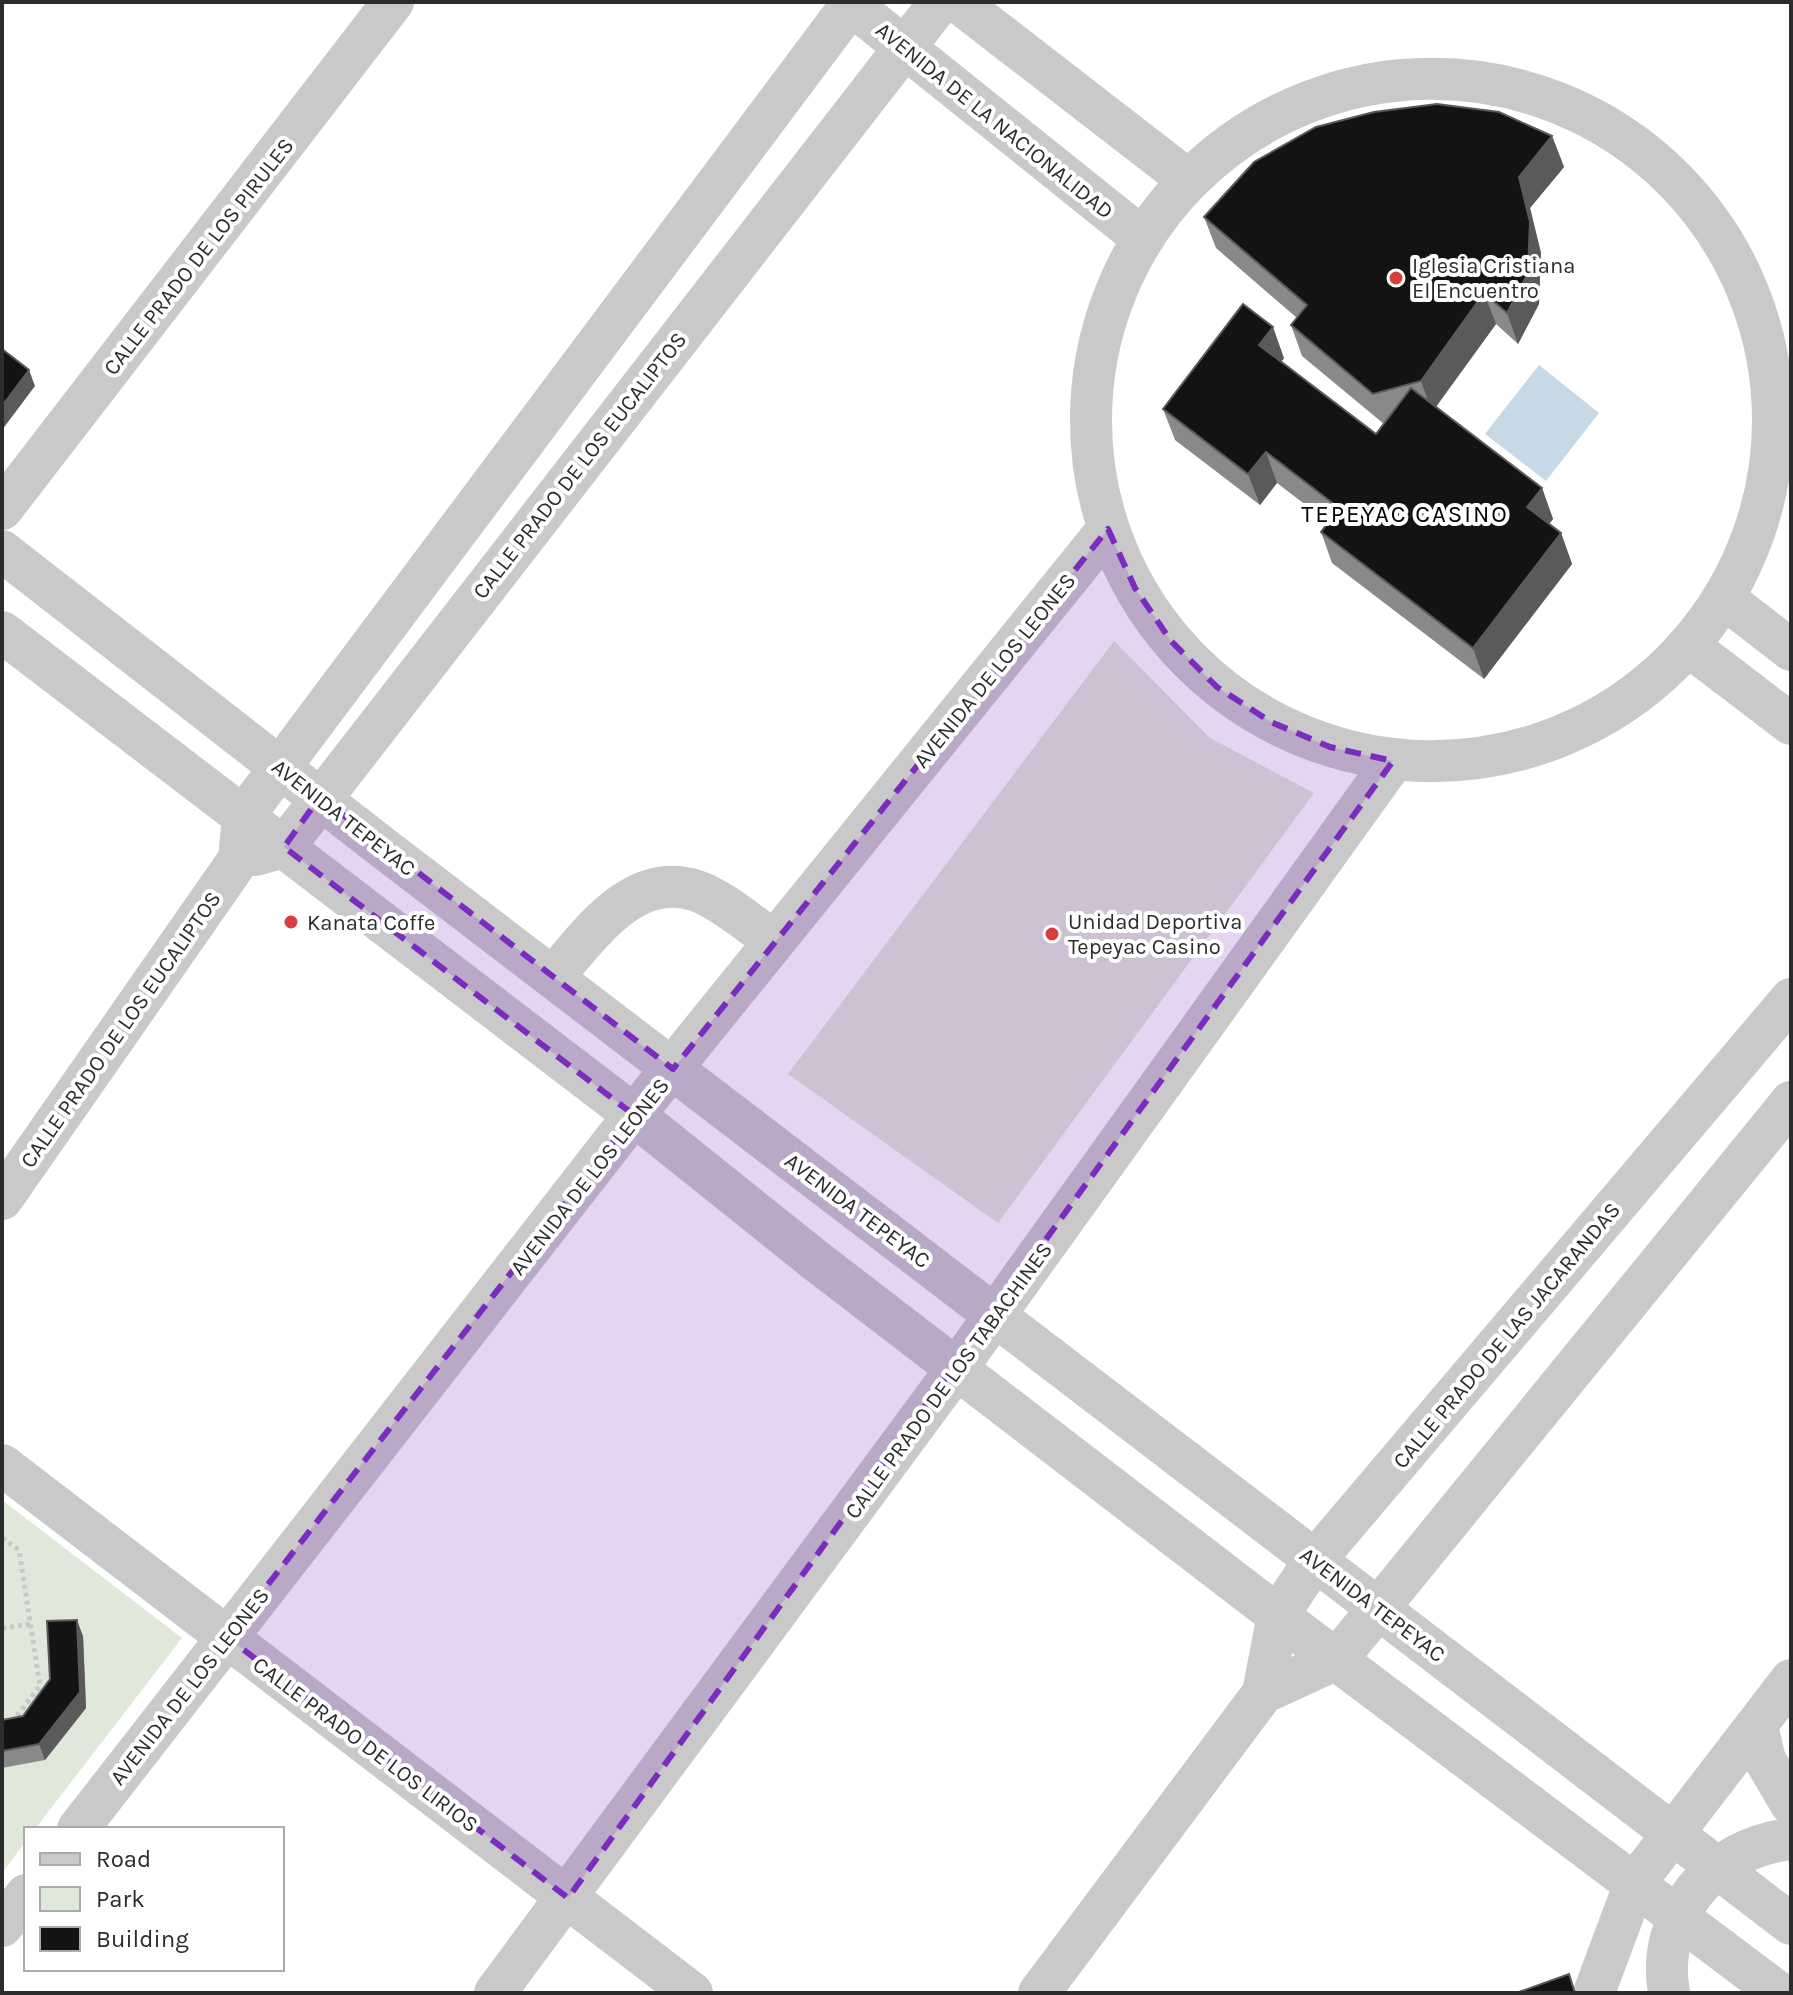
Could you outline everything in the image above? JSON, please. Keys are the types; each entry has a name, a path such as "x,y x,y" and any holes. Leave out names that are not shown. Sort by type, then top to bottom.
{"street":[{"name":"CALLE PRADO DE LOS PIRULES","path":"2,509 393,2"},
{"name":"CALLE PRADO DE LOS EUCALIPTOS","path":"284,847 940,2"},
{"path":"958,2 1187,179"},
{"name":"AVENIDA DE LA NACIONALIDAD","path":"851,3 1141,237"},
{"path":"243,817 851,3"},
{"path":"1390,79 1465,79 1541,95 1610,128 1670,175 1719,235 1753,303 1771,378 1772,455 1757,529 1725,599 1690,647 1628,702 1556,741 1476,761 1393,761 1330,747 1271,722 1217,687 1164,631 1135,588 1108,529 1090,429 1101,329 1141,237 1187,179 1246,131 1260,124 1315,97 1390,79"},
{"name":"AVENIDA DE LOS LEONES","path":"80,1827 634,1115 1108,529"},
{"name":"AVENIDA TEPEYAC","path":"2,551 553,977 1791,1924"},
{"path":"1725,599 1791,650"},
{"path":"2,632 634,1115 815,1260 1278,1615 1779,1993"},
{"path":"1690,647 1791,724"},
{"name":"CALLE PRADO DE LOS TABACHINES","path":"495,1993 957,1368 1393,761"},
{"name":"CALLE PRADO DE LOS EUCALIPTOS","path":"2,1199 239,859 243,817"},
{"path":"239,859 284,847"},
{"path":"553,977 607,915 649,887 697,891 775,941"},
{"name":"CALLE PRADO DE LAS JACARANDAS","path":"1039,1993 1263,1693 1278,1615 1315,1560 1791,999"},
{"name":"CALLE PRADO DE LAS JACARANDAS","path":"1263,1693 1337,1659 1791,1102"},
{"name":"CALLE PRADO DE LOS LIRIOS","path":"2,1465 692,1993"},
{"path":"1594,1993 1635,1883 1791,1680"},
{"path":"1757,1726 1765,1760 1791,1804"},
{"path":"1669,1993 1667,1962 1678,1916 1689,1898 1717,1867 1742,1851 1770,1841 1791,1839"},
{"path":"2,1926 24,1898"}],"path":[{"path":"2,1538 19,1550 40,1686 13,1721 2,1724"},
{"path":"2,1628 31,1624"}],"highlighted area":[{"path":"1108,529 1135,588 1171,641 1217,687 1271,722 1330,747 1393,761 568,1898 227,1637 634,1115 284,847 320,797 673,1069"}],"green space":[{"name":"Unidad Deportiva Tepeyac Casino","path":"1114,641 1210,738 1314,793 998,1223 788,1074"},
{"path":"2,1500 182,1638 37,1827 24,1827 24,1844 2,1873"}],"water":[{"path":"1539,365 1599,413 1546,481 1485,434"}],"building":[{"name":"Iglesia Cristiana El Encuentro","path":"1437,104 1499,112 1552,136 1519,177 1530,222 1528,273 1507,313 1484,293 1421,381 1373,394 1291,325 1307,305 1204,217 1254,162 1316,127 1374,112"},
{"path":"1243,304 1273,327 1259,345 1376,434 1411,388 1542,488 1527,507 1561,533 1473,648 1321,532 1339,508 1266,452 1248,474 1163,409"},
{"path":"2,349 29,370 2,406"},
{"path":"77,1620 80,1692 39,1744 2,1751 2,1720 23,1716 50,1679 47,1621"},
{"path":"1569,1974 1575,1993 1519,1993 1519,1992"}],"place":[{"name":"Iglesia Cristiana El Encuentro","path":"1396,278"},
{"name":"Kanata Coffe","path":"291,922"},
{"name":"Unidad Deportiva Tepeyac Casino","path":"1052,934"}],"district":[{"name":"TEPEYAC CASINO","path":"1405,514"}]}
